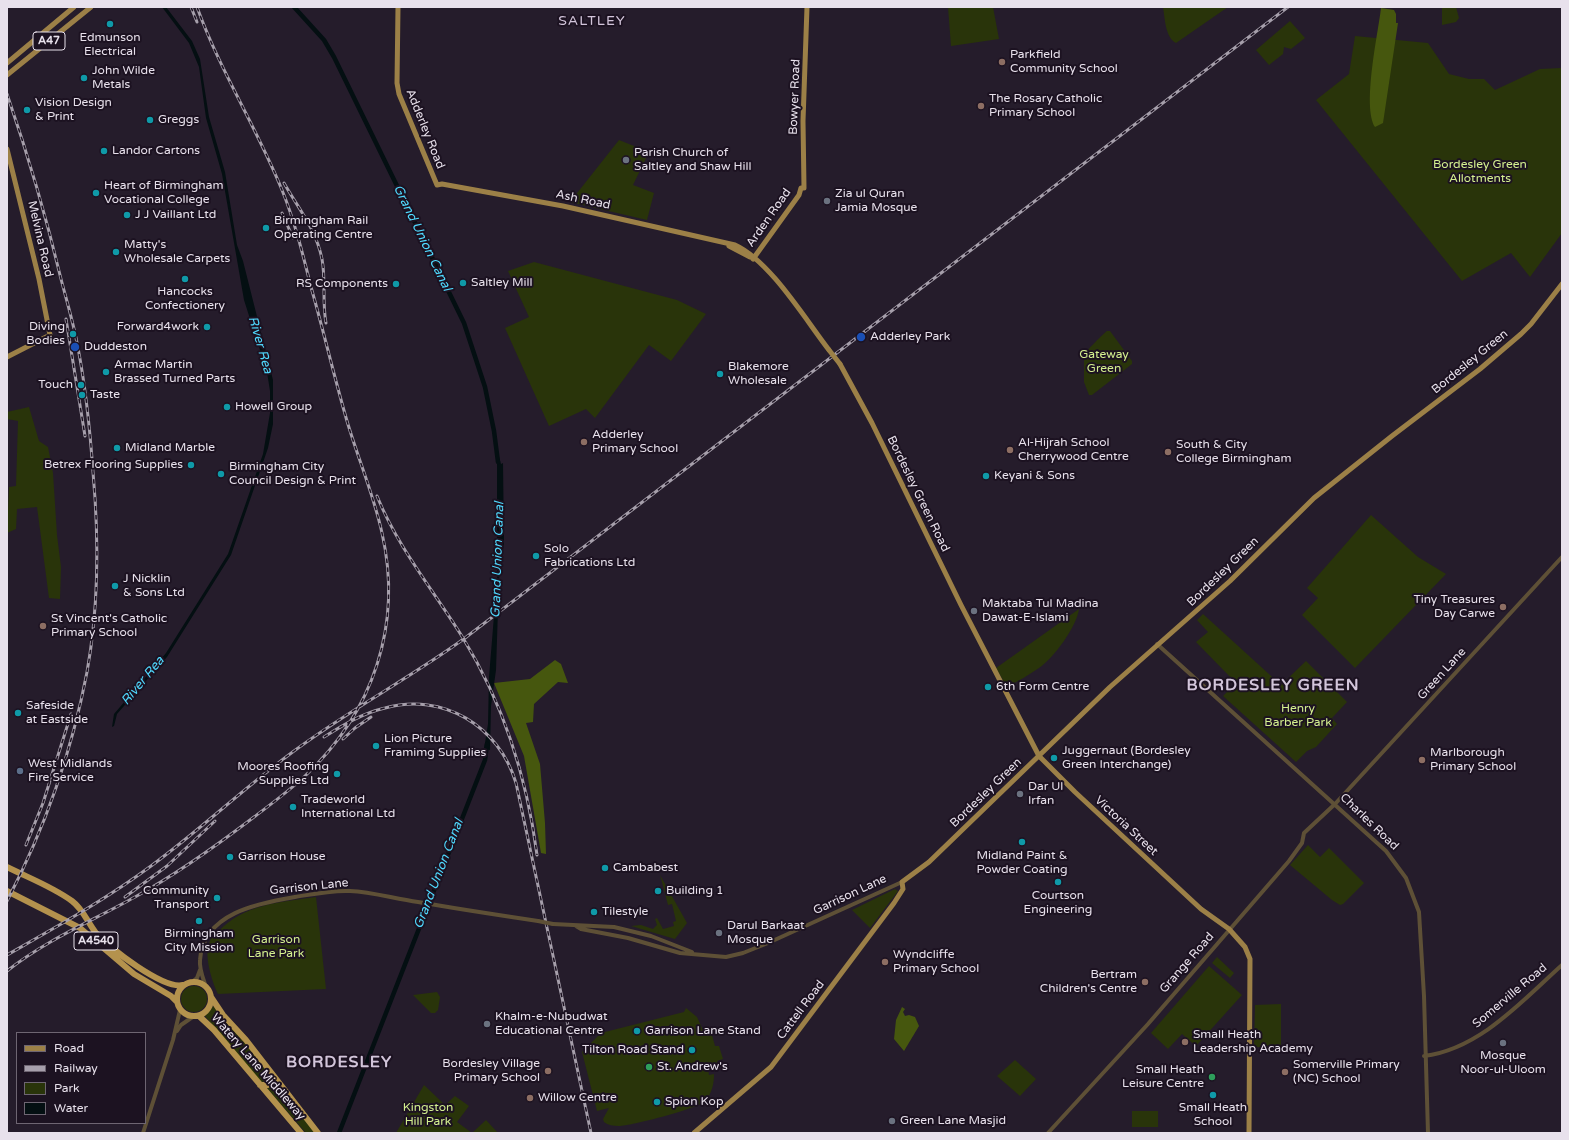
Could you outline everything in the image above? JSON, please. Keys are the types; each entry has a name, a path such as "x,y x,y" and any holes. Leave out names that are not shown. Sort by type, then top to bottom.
{"highway":[{"name":"A4540","path":"7,867 74,902 98,935 131,963 171,985 183,985 192,982"},
{"name":"A4540","path":"7,891 80,928 134,974 170,996 177,1002"},
{"path":"183,985 178,993 177,1002 180,1010 184,1013 197,1016 210,1006 211,997 206,986 197,982 192,982"},
{"name":"Watery Lane Middleway","path":"211,997 223,1015 258,1056 318,1133"},
{"name":"Watery Lane Middleway","path":"197,1016 214,1030 301,1133"},
{"path":"258,1056 259,1060 271,1077 268,1085 260,1085"}],"main road":[{"name":"A47","path":"7,63 74,7"},
{"name":"A47","path":"7,75 91,7"},
{"name":"Adderley Road","path":"398,7 397,83 399,94 437,185"},
{"name":"Bowyer Road","path":"803,188 803,121 807,7"},
{"name":"Melvina Road","path":"7,149 40,279 50,335 7,357"},
{"name":"Ash Road","path":"437,185 442,184 563,206 724,244 753,258"},
{"name":"Arden Road","path":"753,258 803,188"},
{"name":"Bordesley Green Road","path":"753,258 778,283 840,364 872,423 961,605 1039,756"},
{"name":"Bordesley Green","path":"902,882 929,862 1110,687 1230,581 1325,488 1480,369 1521,334 1531,324 1562,284"},
{"name":"Victoria Street","path":"1039,756 1075,792 1201,909 1229,929 1245,948 1250,959 1248,1133"},
{"name":"Cattell Road","path":"694,1133 771,1067 894,903 903,889 902,882"}],"street":[{"name":"Green Lane","path":"1335,804 1562,556"},
{"name":"Charles Road","path":"1157,644 1386,851 1406,878 1419,912 1424,996 1424,1056 1428,1133"},
{"name":"Grange Road","path":"1048,1133 1148,1024 1302,844 1304,833 1335,804"},
{"name":"Garrison Lane","path":"576,926 581,929 630,938 680,953 726,957 743,953 902,882"},
{"name":"Garrison Lane","path":"206,986 201,970 201,951 209,934 232,914 253,905 305,895 349,891 372,893 422,903 553,924 621,928 651,936 693,953"},
{"path":"620,936 621,928"},
{"path":"630,938 632,931"},
{"name":"Somerville Road","path":"1424,1056 1455,1047 1485,1032 1562,965"},
{"path":"192,982 197,978 201,970"},
{"path":"146,1124 175,1033 180,1010"},
{"path":"175,1033 181,1025 197,1016"}],"green space":[{"path":"948,7 993,7 999,39 951,46"},
{"path":"1163,7 1228,7 1176,43 1172,40 1168,32"},
{"path":"1442,7 1456,7 1459,18 1456,22 1442,25"},
{"path":"1381,8 1394,10 1396,14 1396,23 1398,23 1383,123 1375,127 1371,117 1370,87"},
{"path":"1290,21 1305,38 1291,49 1284,47 1283,54 1269,65 1256,50"},
{"name":"Bordesley Green Allotments","path":"1355,36 1428,43 1449,74 1469,79 1484,79 1495,90 1540,69 1562,68 1562,233 1530,277 1511,253 1462,281 1316,100 1349,74"},
{"path":"619,140 649,152 633,185 654,193 647,220 570,202"},
{"path":"534,262 677,300 706,314 671,361 649,345 595,418 586,409 549,426 505,328 529,317 508,271"},
{"name":"Gateway Green","path":"1107,331 1110,331 1132,361 1132,364 1092,395 1089,395 1084,382 1084,355"},
{"path":"29,407 39,441 48,447 53,473 57,535 61,567 60,599 49,598 37,507 17,509 16,529 7,533 9,487 16,486 18,421 7,419 7,412"},
{"path":"1371,515 1418,557 1446,574 1355,668 1302,615 1318,598 1307,588"},
{"path":"1079,609 1069,633 1051,657 1035,671 1007,687 996,668"},
{"name":"Henry Barber Park","path":"1203,614 1281,685 1306,661 1347,702 1332,718 1337,724 1316,747 1307,751 1296,762 1223,696 1236,683 1196,642 1208,632 1197,620"},
{"path":"555,660 561,664 568,683 558,682 534,704 533,722 526,723 540,764 546,854 541,853 524,756 494,683 530,679"},
{"path":"1308,845 1320,857 1329,848 1364,883 1343,904 1340,905 1332,900 1290,865"},
{"path":"660,875 687,923 675,939 631,926 641,925 653,929 657,925 655,919 657,918 663,929 674,926 673,922 676,921 672,904 668,905"},
{"path":"895,889 898,891 870,928 852,910"},
{"name":"Garrison Lane Park","path":"316,897 326,989 218,994 211,975 207,953 208,946 213,936 239,915 251,910 276,903"},
{"path":"1217,957 1234,973 1230,978 1212,963"},
{"path":"1209,966 1242,995 1196,1046 1182,1034 1168,1049 1151,1033"},
{"path":"194,986 203,990 207,999 203,1008 194,1012 185,1008 181,999 185,990"},
{"path":"437,992 440,997 438,1010 435,1013 431,1013 413,995"},
{"path":"1281,1004 1281,1048 1254,1047 1255,1005"},
{"path":"213,1006 244,1040 259,1060 269,1078 267,1081 261,1082 256,1077 205,1016"},
{"path":"902,1007 905,1009 903,1012 905,1016 909,1015 915,1017 919,1026 904,1051 894,1039 896,1020"},
{"name":"St. Andrew's","path":"686,1008 697,1017 703,1030 710,1028 715,1046 719,1046 723,1059 717,1061 718,1066 708,1069 709,1075 714,1074 714,1078 712,1089 707,1099 689,1109 663,1117 617,1126 609,1125 604,1122 603,1119 609,1108 597,1111 582,1052 601,1033 684,1012"},
{"path":"1015,1060 1036,1079 1020,1096 997,1076"},
{"path":"273,1078 315,1133 306,1133 266,1087"},
{"name":"Kingston Hill Park","path":"424,1085 445,1105 455,1096 469,1106 457,1122 472,1133 396,1133"},
{"path":"1132,1111 1158,1111 1158,1127 1132,1127"},
{"path":"486,1120 498,1133 472,1133"}],"water":[{"name":"River Rea","path":"162,7 166,7 192,41 200,59 209,117 225,172 237,245 243,261 273,380 273,424 268,448 231,555 167,657 117,714 114,726 112,727 114,714 166,653 228,554 263,454 270,413 270,391 267,372 244,300 222,174 206,118 199,67 189,43"},
{"path":"497,457 499,457 501,464 503,463 504,543 499,579 496,670 491,706 490,750 484,749 488,724 489,677 497,579"}],"waterway":[{"name":"Grand Union Canal","path":"294,7 324,40 334,57 464,323 485,387 494,431 498,462"},
{"name":"Grand Union Canal","path":"339,1133 485,760 487,744"}],"railway":[{"path":"191,7 197,22"},
{"path":"7,971 53,940 135,897 181,869 240,828 299,782 329,751 349,724 365,695 377,665 385,633 388,601 388,567 382,533 374,503 345,414 295,226 287,202 272,167 216,54 197,7"},
{"path":"7,955 80,913 134,878 187,838 294,751 465,638 1288,7"},
{"path":"7,94 43,209 76,339 89,425 95,497 97,547 94,622 81,702 65,760 45,818 7,901"},
{"path":"284,183 316,238 322,259 324,275 324,307 326,323"},
{"path":"282,213 293,238"},
{"path":"66,319 85,436"},
{"path":"377,496 395,534 463,638 478,663 490,689 502,716 520,770 533,826 537,855"},
{"path":"324,737 338,728 369,713 407,704 428,705 447,710 466,718 482,730 497,745 508,763 516,783 591,1133"},
{"path":"26,845 43,803 71,714"},
{"path":"343,739 355,728 371,717"},
{"path":"125,897 167,866 215,821"}],"place":[{"name":"Edmunson Electrical","path":"110,24"},
{"name":"Parkfield Community School","path":"1002,62"},
{"name":"John Wilde Metals","path":"84,78"},
{"name":"The Rosary Catholic Primary School","path":"981,106"},
{"name":"Vision Design & Print","path":"27,110"},
{"name":"Greggs","path":"150,120"},
{"name":"Landor Cartons","path":"104,151"},
{"name":"Parish Church of Saltley and Shaw Hill","path":"626,160"},
{"name":"Heart of Birmingham Vocational College","path":"96,193"},
{"name":"Zia ul Quran Jamia Mosque","path":"827,201"},
{"name":"J J Vaillant Ltd","path":"127,215"},
{"name":"Birmingham Rail Operating Centre","path":"266,228"},
{"name":"Matty's Wholesale Carpets","path":"116,252"},
{"name":"Hancocks Confectionery","path":"185,279"},
{"name":"Saltley Mill","path":"463,283"},
{"name":"RS Components","path":"396,284"},
{"name":"Forward4work","path":"207,327"},
{"name":"Diving Bodies","path":"73,334"},
{"name":"Adderley Park","path":"861,337"},
{"name":"Duddeston","path":"75,347"},
{"name":"Armac Martin Brassed Turned Parts","path":"106,372"},
{"name":"Blakemore Wholesale","path":"720,374"},
{"name":"Touch","path":"81,385"},
{"name":"Taste","path":"82,395"},
{"name":"Howell Group","path":"227,407"},
{"name":"Adderley Primary School","path":"584,442"},
{"name":"Midland Marble","path":"117,448"},
{"name":"Al-Hijrah School Cherrywood Centre","path":"1010,450"},
{"name":"South & City College Birmingham","path":"1168,452"},
{"name":"Betrex Flooring Supplies","path":"191,465"},
{"name":"Birmingham City Council Design & Print","path":"221,474"},
{"name":"Keyani & Sons","path":"986,476"},
{"name":"Solo Fabrications Ltd","path":"536,556"},
{"name":"J Nicklin & Sons Ltd","path":"115,586"},
{"name":"Tiny Treasures Day Carwe","path":"1503,607"},
{"name":"Maktaba Tul Madina Dawat-E-Islami","path":"974,611"},
{"name":"St Vincent's Catholic Primary School","path":"43,626"},
{"name":"6th Form Centre","path":"988,687"},
{"name":"Safeside at Eastside","path":"18,713"},
{"name":"Lion Picture Framimg Supplies","path":"376,746"},
{"name":"Juggernaut (Bordesley Green Interchange)","path":"1054,758"},
{"name":"Marlborough Primary School","path":"1422,760"},
{"name":"West Midlands Fire Service","path":"20,771"},
{"name":"Moores Roofing Supplies Ltd","path":"337,774"},
{"name":"Dar Ul Irfan","path":"1020,794"},
{"name":"Tradeworld International Ltd","path":"293,807"},
{"name":"Midland Paint & Powder Coating","path":"1022,842"},
{"name":"Garrison House","path":"230,857"},
{"name":"Cambabest","path":"605,868"},
{"name":"Courtson Engineering","path":"1058,882"},
{"name":"Building 1","path":"658,891"},
{"name":"Community Transport","path":"217,898"},
{"name":"Tilestyle","path":"594,912"},
{"name":"Birmingham City Mission","path":"199,921"},
{"name":"Darul Barkaat Mosque","path":"719,933"},
{"name":"Wyndcliffe Primary School","path":"885,962"},
{"name":"Bertram Children's Centre","path":"1145,982"},
{"name":"Khalm-e-Nubudwat Educational Centre","path":"487,1024"},
{"name":"Garrison Lane Stand","path":"637,1031"},
{"name":"Small Heath Leadership Academy","path":"1185,1042"},
{"name":"Mosque Noor-ul-Uloom","path":"1503,1043"},
{"name":"Tilton Road Stand","path":"692,1050"},
{"name":"St. Andrew's","path":"649,1067"},
{"name":"Bordesley Village Primary School","path":"548,1071"},
{"name":"Somerville Primary (NC) School","path":"1285,1072"},
{"name":"Small Heath Leisure Centre","path":"1212,1077"},
{"name":"Small Heath School","path":"1213,1095"},
{"name":"Willow Centre","path":"530,1098"},
{"name":"Spion Kop","path":"657,1102"},
{"name":"Green Lane Masjid","path":"892,1121"}],"district":[{"name":"SALTLEY","path":"592,21"},
{"name":"BORDESLEY GREEN","path":"1273,686"},
{"name":"BORDESLEY","path":"339,1063"}]}
